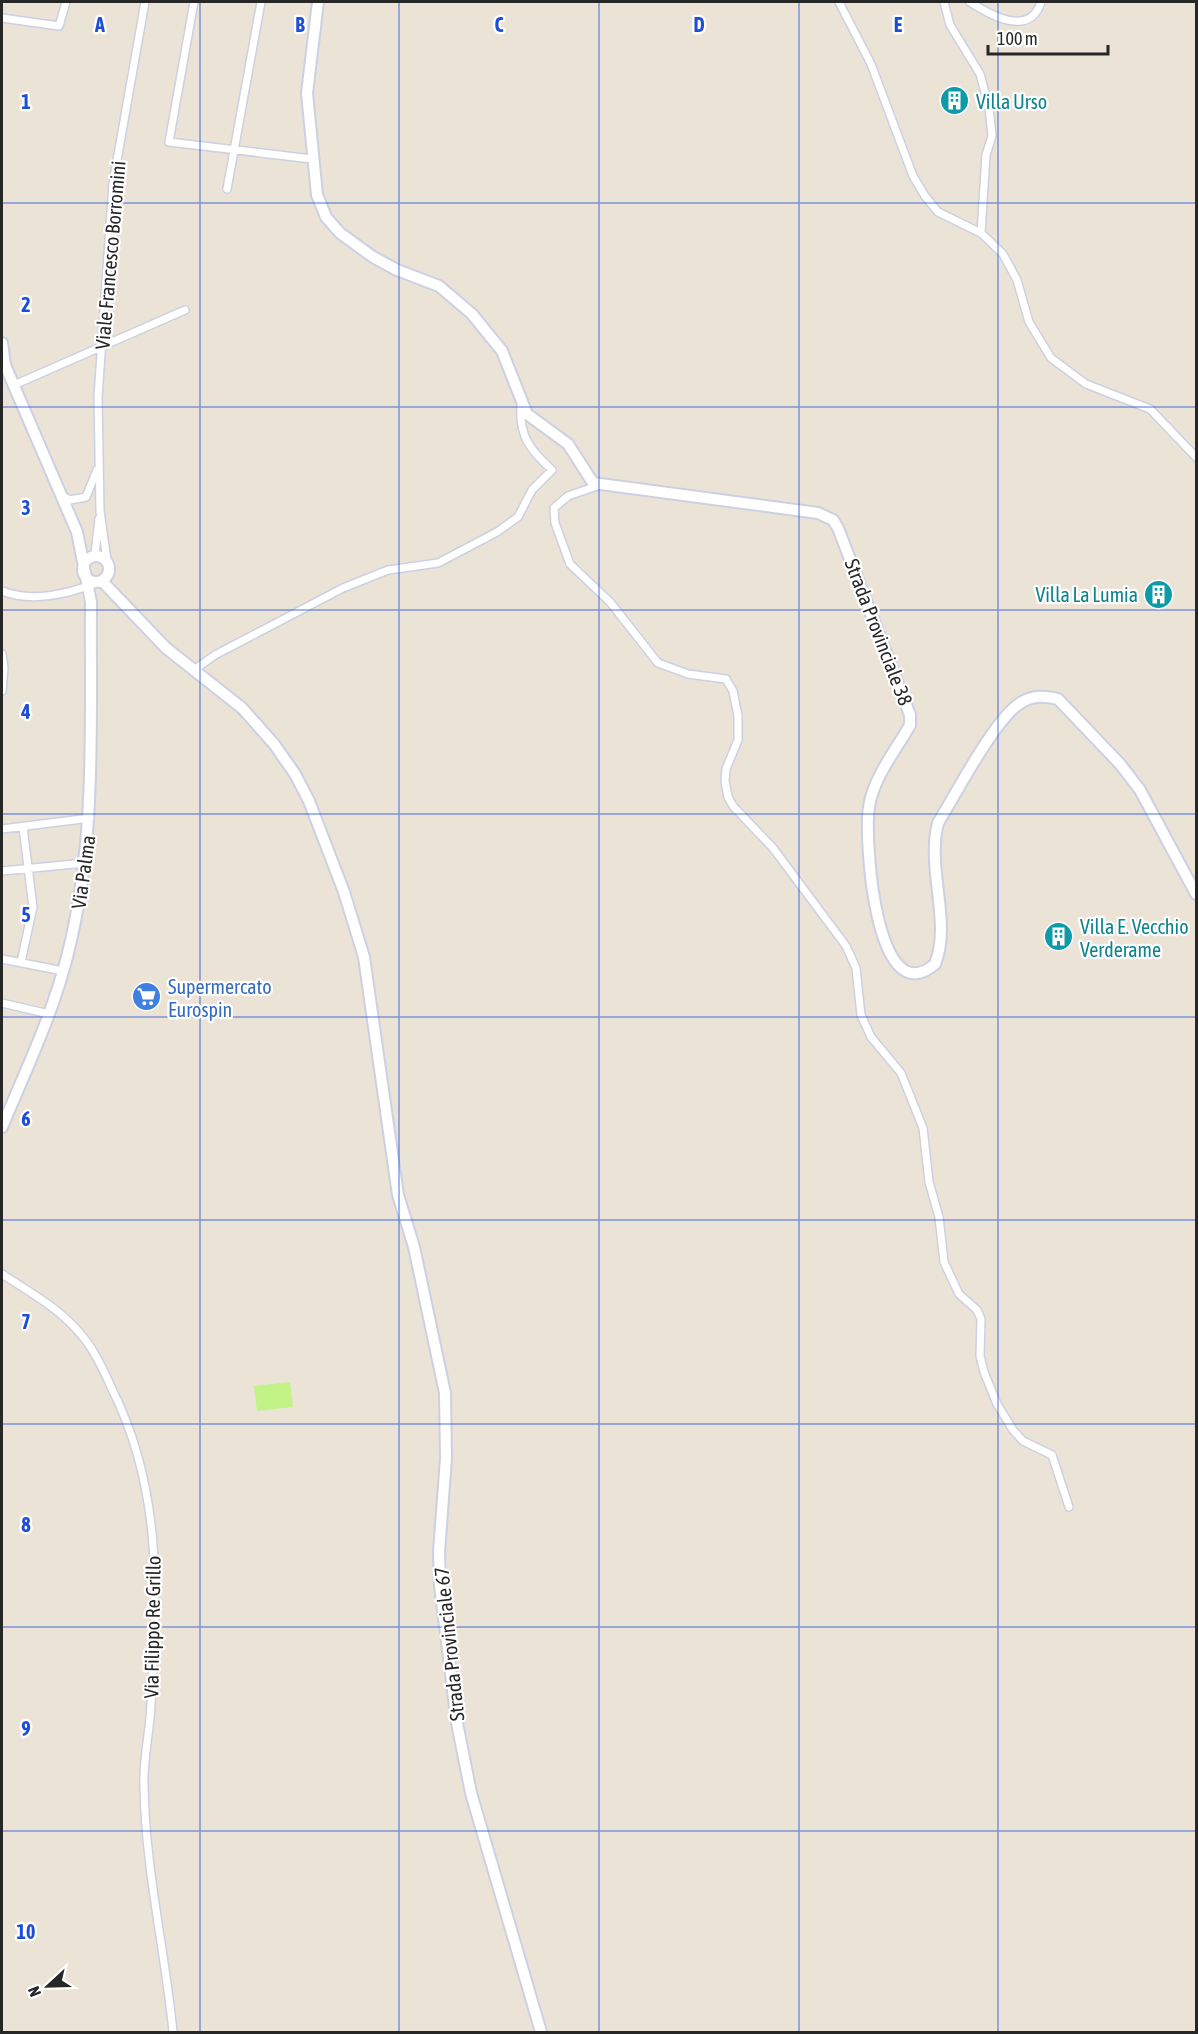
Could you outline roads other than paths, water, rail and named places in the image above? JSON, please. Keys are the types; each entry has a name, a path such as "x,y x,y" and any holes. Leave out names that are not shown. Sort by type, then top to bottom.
{"street":[{"path":"2,18 59,26 66,2"},
{"name":"Viale Francesco Borromini","path":"100,511 98,465 102,347 113,183 145,2"},
{"path":"194,2 169,142 234,150 312,155"},
{"path":"227,189 261,2"},
{"path":"318,2 307,93 317,195 332,225 373,257 397,270 439,286 472,314 502,351 521,406 534,421 568,444 589,479 597,486 568,496 554,508 555,523 570,564 610,602 658,663 688,675 718,676 726,679 730,684 738,716 738,740 726,769 725,789 733,806 773,848 802,890 826,917 852,958 861,1016 871,1037 901,1072 923,1128 929,1182 939,1216 945,1262 959,1294 977,1310 981,1319 980,1356 984,1372 997,1404 1013,1430 1023,1441 1052,1455 1069,1507"},
{"path":"840,2 871,64 913,176 938,212 981,232 1011,266 1029,322 1051,357 1086,384 1150,409 1197,457"},
{"path":"944,2 950,26 980,74 989,106 992,136 986,155 981,232"},
{"path":"970,2 1001,19 1019,22 1032,14 1041,2"},
{"path":"14,385 185,310"},
{"path":"2,343 5,365 77,532 85,570 90,581 97,583 128,607"},
{"path":"194,670 215,656 343,588 388,570 438,563 497,532 518,517 532,490 552,470 539,459 526,440 520,425 521,406"},
{"path":"62,496 70,500 86,497 98,465"},
{"name":"Strada Provinciale 38","path":"597,486 818,513 833,520 910,715 910,725 873,790 867,823 873,896 877,915 889,953 904,970 921,974 935,964 939,955 941,936 934,860 934,839 938,823 1003,718 1021,703 1034,697 1058,699 1120,764 1140,790 1197,894"},
{"path":"67,592 76,586 85,570 86,561 94,555 100,511"},
{"path":"91,602 97,583 108,568 100,511"},
{"path":"77,532 94,555 105,560 128,607"},
{"path":"2,591 14,596 38,597 67,592 97,583"},
{"path":"67,592 84,595 91,602"},
{"name":"Via Palma","path":"2,1128 49,1014 76,921 90,818 91,602"},
{"name":"Strada Provinciale 67","path":"128,607 159,642 242,708 274,744 295,774 309,801 344,892 364,957 398,1195 414,1247 445,1393 446,1458 439,1552 440,1586 457,1723 471,1793 541,2032"},
{"path":"2,654 2,691"},
{"path":"2,830 90,818"},
{"path":"21,962 33,907 23,827"},
{"path":"2,871 85,863"},
{"path":"2,959 63,971"},
{"path":"2,1003 49,1014"},
{"name":"Via Filippo Re Grillo","path":"2,1274 63,1316 86,1341 122,1407 141,1461 152,1521 156,1582 151,1707 143,1771 144,1815 173,2032"}],"place":[{"name":"Villa Urso","path":"955,101"},
{"name":"Villa La Lumia","path":"1159,594"},
{"name":"Villa E. Vecchio Verderame","path":"1059,937"},
{"name":"Supermercato Eurospin","path":"147,997"}]}
